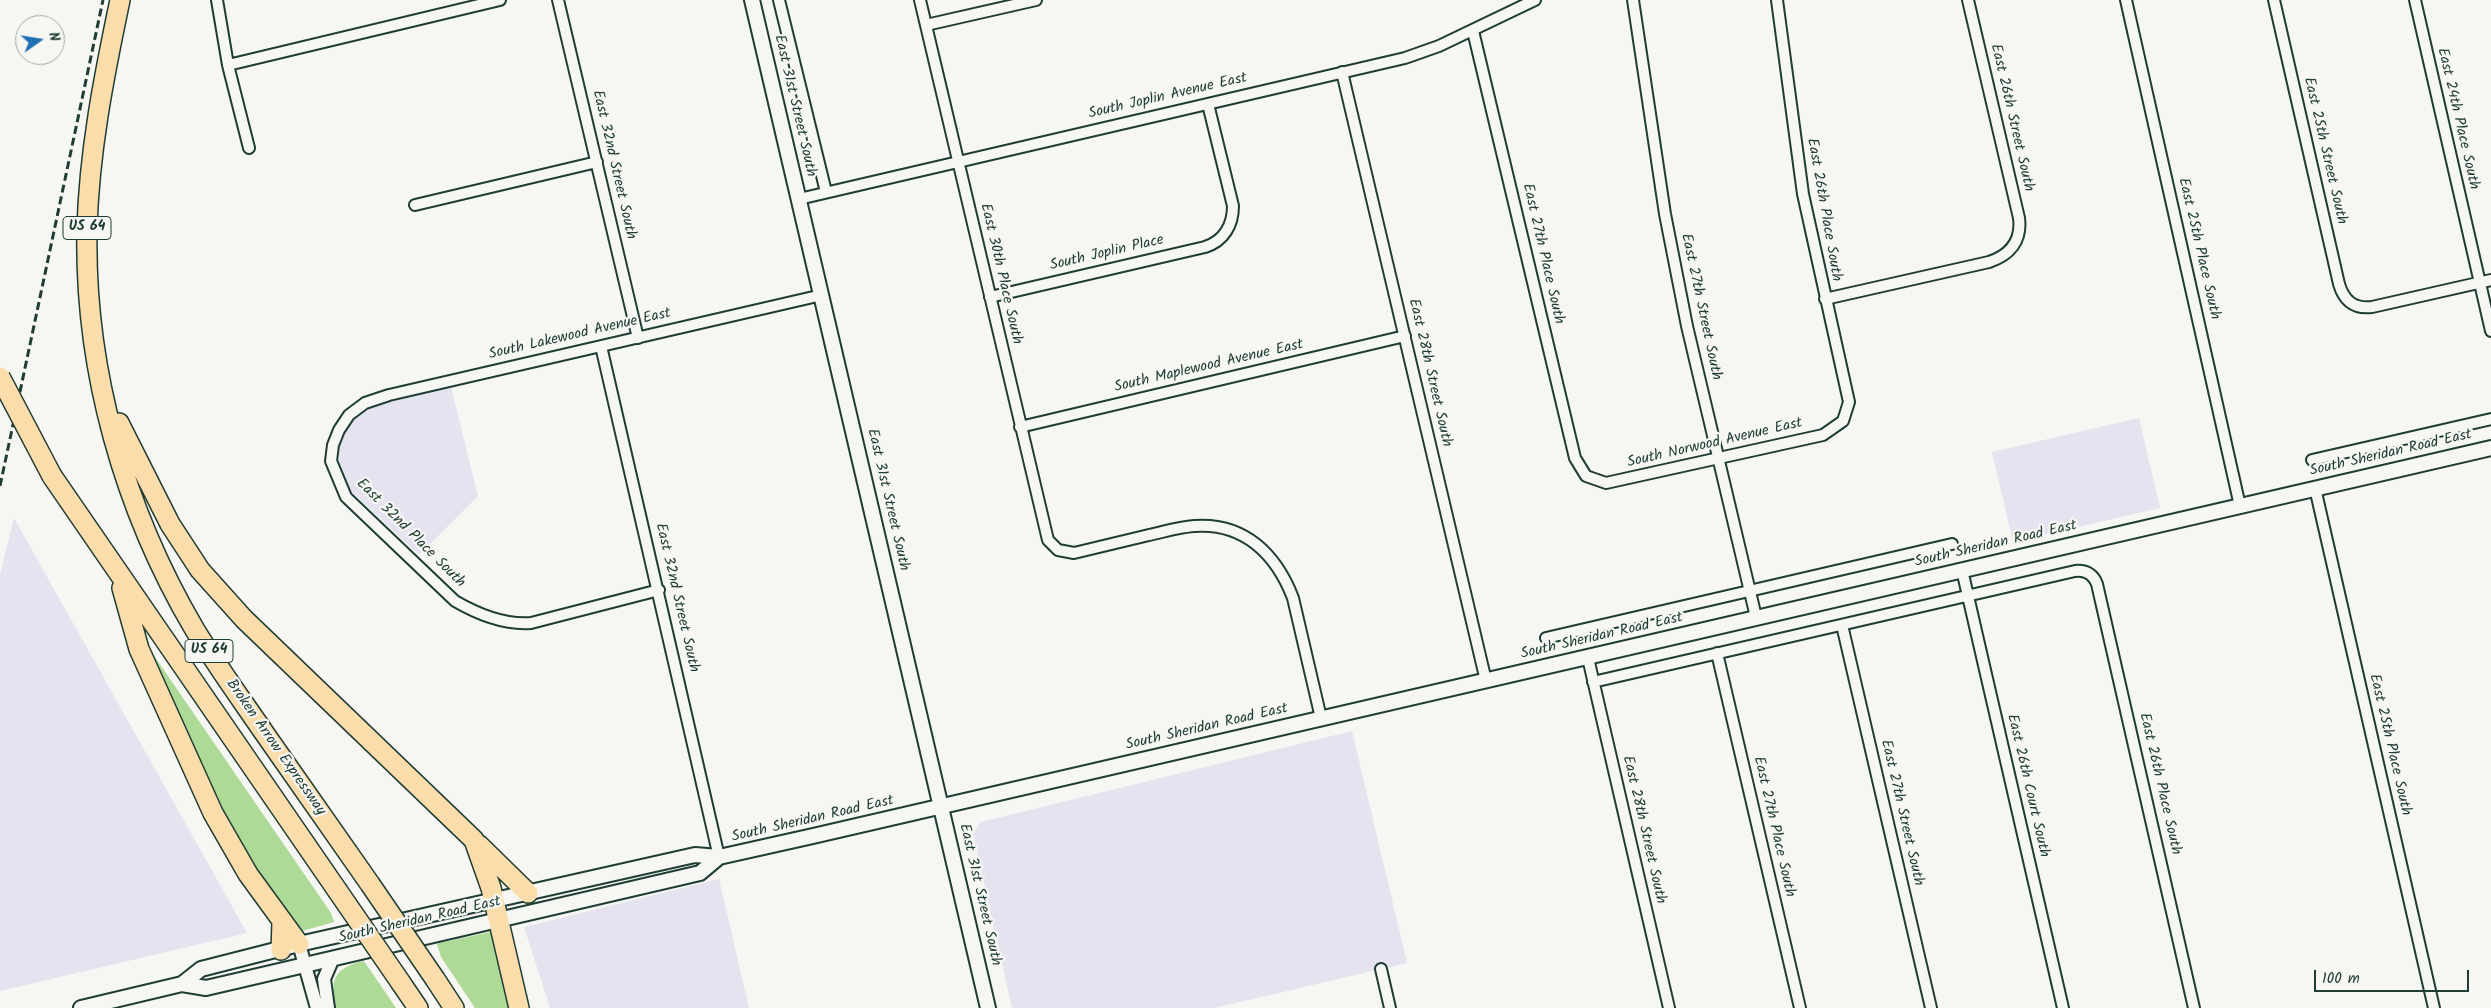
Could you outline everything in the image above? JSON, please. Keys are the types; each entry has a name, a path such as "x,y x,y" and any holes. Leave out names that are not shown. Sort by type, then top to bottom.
{"highway":[{"name":"Broken Arrow Expressway","path":"120,0 96,125 87,229 90,310 102,391 130,492 169,583 195,630 226,678 454,1008"},
{"name":"Broken Arrow Expressway","path":"0,377 52,476 418,1008"},
{"path":"102,391 170,524 200,570 244,619 528,893"},
{"path":"119,575 139,649 195,777 234,850 299,944"},
{"path":"474,840 487,872 519,1008"},
{"path":"281,950 282,922"}],"main road":[{"name":"East 31st Street South","path":"752,0 988,1008"},
{"name":"South Sheridan Road East","path":"182,984 201,970 299,944 695,855 720,857 2491,448"},
{"name":"South Sheridan Road East","path":"81,1008 182,984 206,988 700,873 720,857"}],"street":[{"path":"217,0 228,65 249,148"},
{"path":"228,65 500,0"},
{"name":"East 32nd Street South","path":"558,0 638,338"},
{"name":"East 31st Street South","path":"780,0 826,192"},
{"name":"East 30th Place South","path":"920,0 1044,530 1052,546 1058,550 1074,553 1176,529 1205,526 1229,529 1250,540 1275,561 1284,576 1293,598 1321,718"},
{"path":"926,25 1036,0"},
{"name":"South Joplin Avenue East","path":"799,199 1405,58 1473,31 1535,0"},
{"name":"East 27th Street South","path":"1633,0 1665,214 1687,326 1756,617"},
{"name":"East 26th Place South","path":"1776,0 1803,194 1825,300 1848,390 1849,402 1843,422"},
{"name":"East 26th Street South","path":"1825,300 1989,262 2008,253 2016,243 2020,234 2019,218 1968,0"},
{"name":"East 25th Place South","path":"2126,0 2240,506"},
{"name":"East 25th Street South","path":"2274,0 2339,284 2344,298 2357,307 2372,307 2480,283"},
{"name":"East 24th Place South","path":"2415,0 2491,332"},
{"name":"East 27th Place South","path":"1473,31 1575,458 1581,471 1591,479"},
{"name":"East 28th Street South","path":"1342,72 1486,681"},
{"name":"South Joplin Place","path":"990,297 1216,243 1226,233 1231,223 1233,206 1208,104"},
{"path":"415,205 596,162"},
{"path":"2480,283 2491,280"},
{"name":"South Lakewood Avenue East","path":"349,415 365,404 389,395 822,296"},
{"name":"South Maplewood Avenue East","path":"1020,427 1405,336"},
{"name":"East 32nd Street South","path":"601,346 720,857"},
{"name":"East 32nd Place South","path":"349,415 338,430 333,444 332,461 346,496 455,601 476,613 516,624 532,623 659,590"},
{"name":"South Sheridan Road East","path":"2312,460 2491,419"},
{"name":"South Norwood Avenue East","path":"1591,479 1606,484 1719,460 1822,435 1843,422"},
{"name":"East 25th Place South","path":"2315,488 2434,1008"},
{"name":"South Sheridan Road East","path":"1546,638 1952,544"},
{"name":"East 26th Court South","path":"1962,570 2063,1008"},
{"name":"East 26th Place South","path":"1968,596 2075,571 2086,572 2095,578 2194,1008"},
{"path":"1593,682 1968,596"},
{"name":"East 27th Street South","path":"1842,625 1931,1008"},
{"name":"East 27th Place South","path":"1717,653 1800,1008"},
{"name":"East 28th Street South","path":"1588,658 1669,1008"},
{"path":"299,944 316,1008"},
{"path":"328,1008 324,979 333,958"},
{"path":"1381,969 1390,1008"}],"shaded area":[{"path":"451,387 478,496 419,555 350,490 339,462 339,447 344,433 353,419 369,407"},
{"path":"2139,418 2160,508 2013,542 1992,452"},
{"path":"14,518 247,933 0,991 0,575"},
{"path":"1352,731 1407,963 1214,1008 1012,1008 973,833 981,822"},
{"path":"719,879 749,1008 550,1008 524,927"}],"green space":[{"path":"145,647 148,647 331,913 334,922 295,933 224,822"},
{"path":"491,932 497,935 515,1008 475,1008 441,957 437,944"},
{"path":"364,961 396,1008 335,1008 333,989 336,976 346,967"}],"railway":[{"path":"0,486 103,0"}]}
